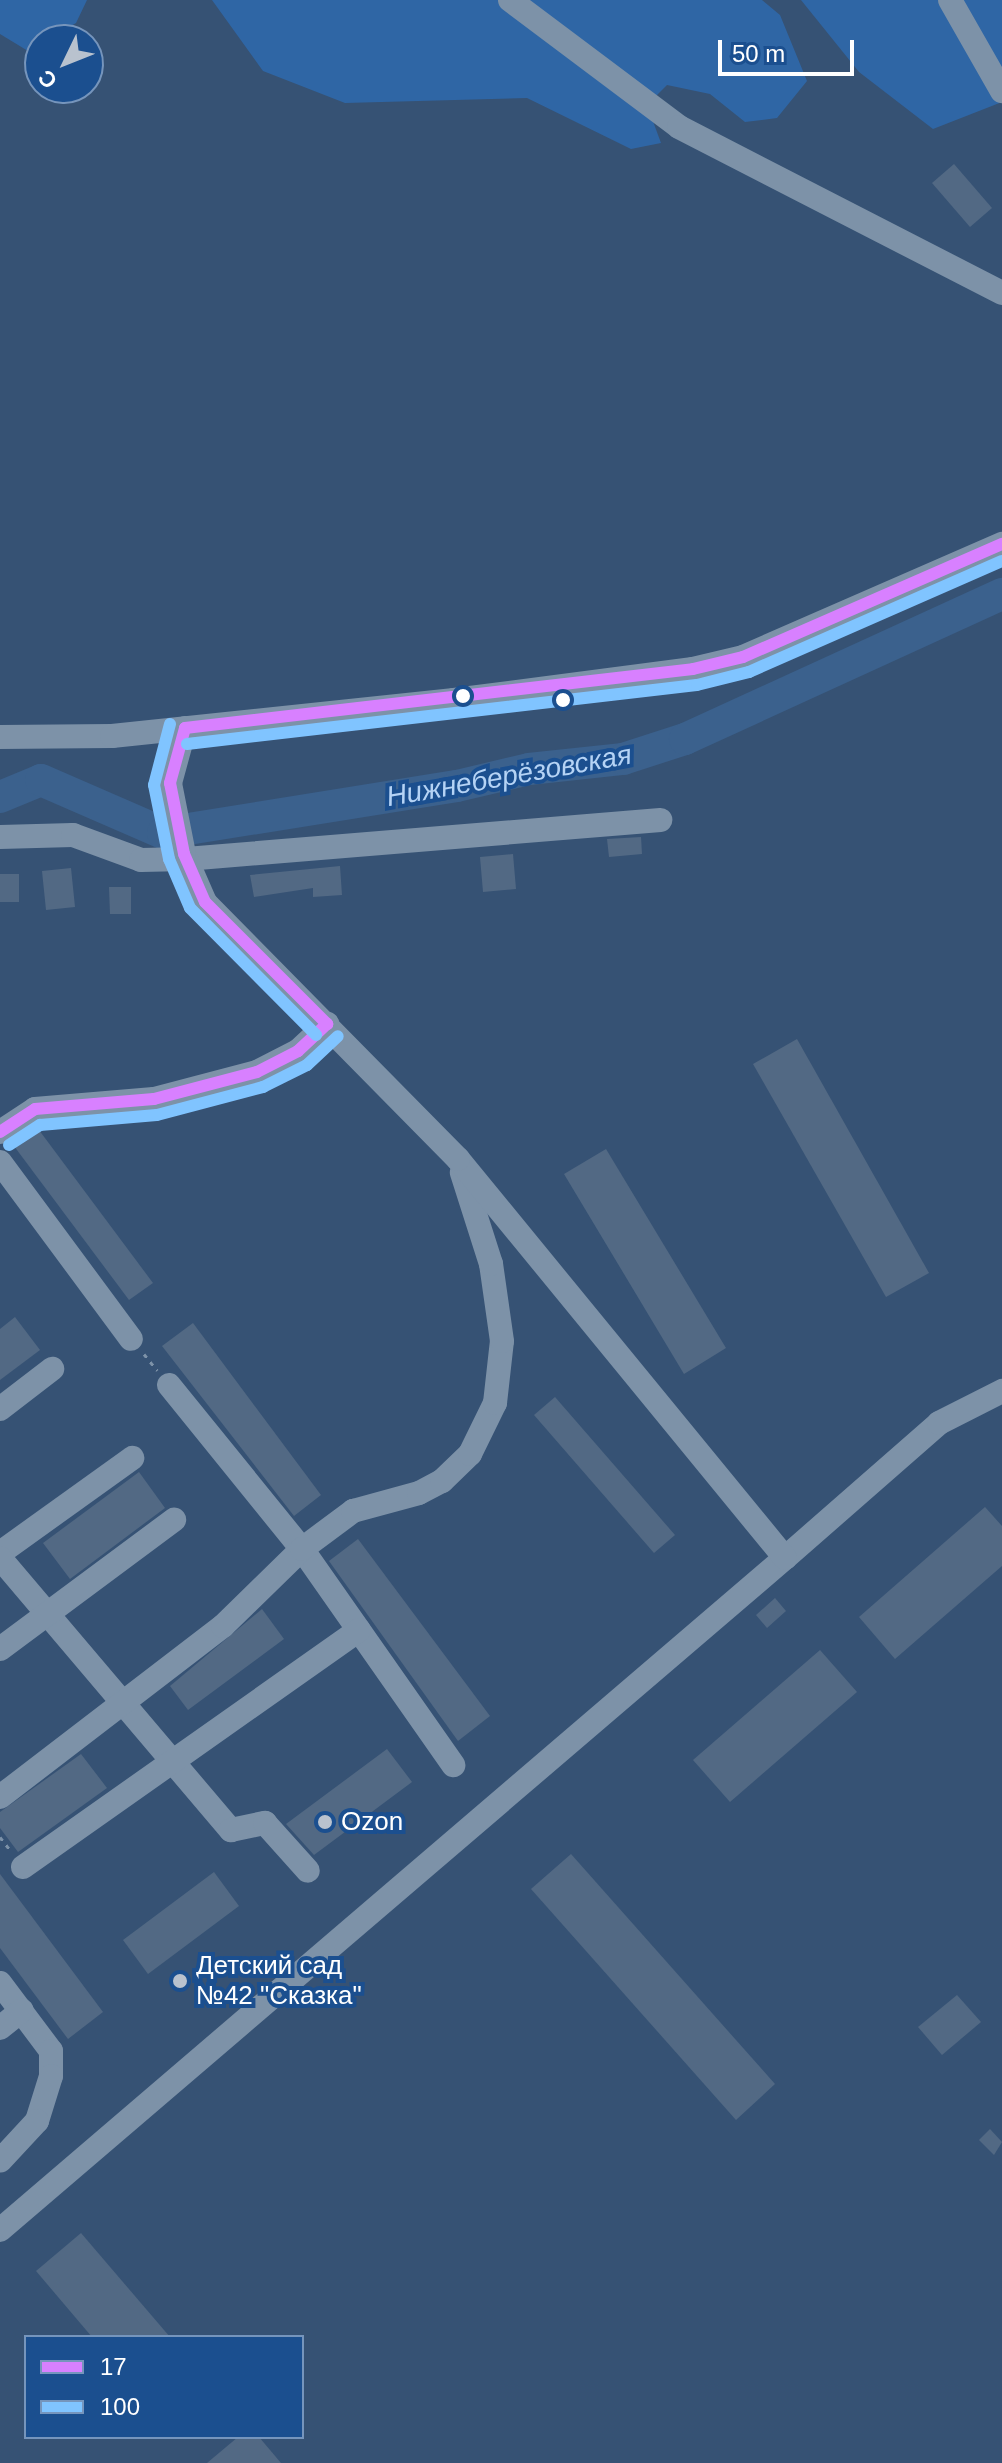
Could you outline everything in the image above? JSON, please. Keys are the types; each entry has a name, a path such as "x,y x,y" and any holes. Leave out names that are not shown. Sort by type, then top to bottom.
{"street":[{"path":"510,0 679,127 1002,293"},
{"path":"950,0 1002,91"},
{"path":"0,737 112,736 693,669 743,657 1002,544"},
{"path":"185,728 170,783 186,859 205,902 458,1159 785,1558"},
{"path":"0,837 73,835 141,860 186,859 660,820"},
{"path":"1,1128 35,1109 154,1099 257,1072 298,1051 327,1024"},
{"path":"0,1797 223,1626 302,1549 353,1511 442,1481 470,1454 495,1403 502,1379 498,1301 458,1159"},
{"path":"0,1162 131,1339"},
{"path":"0,1409 52,1369"},
{"path":"169,1385 302,1549 453,1765"},
{"path":"0,2230 939,1423 1002,1391"},
{"path":"132,1458 0,1555 231,1830 265,1823 308,1871"},
{"path":"0,1649 174,1520"},
{"path":"23,1867 359,1630"},
{"path":"0,1983 51,2051 51,2076 37,2121 0,2161"},
{"path":"0,2028 22,2010"}],"path":[{"path":"131,1339 169,1385"}],"shaded area":[{"path":"0,0 87,0 74,24 24,24 24,49 0,34"},
{"path":"212,0 762,0 780,15 807,81 777,118 745,122 710,94 667,85 647,105 661,143 631,149 527,98 345,103 263,71"},
{"path":"801,0 1002,0 1002,102 933,129 859,72"}],"building":[{"path":"954,164 992,208 970,227 932,183"},
{"path":"641,837 642,854 609,857 607,839"},
{"path":"513,854 516,889 483,892 480,857"},
{"path":"340,866 342,895 313,897 313,888 254,897 250,875"},
{"path":"71,868 75,907 46,910 42,871"},
{"path":"0,874 19,874 19,902 0,902"},
{"path":"109,887 131,887 131,914 110,914"},
{"path":"797,1039 929,1273 886,1297 753,1064"},
{"path":"36,1126 153,1283 129,1300 11,1142"},
{"path":"606,1149 726,1348 684,1374 564,1174"},
{"path":"15,1317 40,1350 0,1380 0,1329"},
{"path":"193,1323 321,1495 294,1516 162,1346"},
{"path":"555,1397 675,1535 654,1553 534,1415"},
{"path":"139,1472 165,1508 70,1579 43,1543"},
{"path":"985,1507 1002,1526 1002,1566 895,1659 859,1617"},
{"path":"358,1539 490,1716 458,1741 329,1561"},
{"path":"775,1598 786,1611 767,1628 756,1615"},
{"path":"262,1609 284,1639 188,1710 170,1686"},
{"path":"820,1650 857,1692 730,1802 693,1760"},
{"path":"387,1749 412,1782 314,1855 286,1824"},
{"path":"81,1754 107,1788 18,1852 0,1828 0,1812"},
{"path":"571,1854 775,2084 736,2120 531,1889"},
{"path":"214,1872 239,1906 148,1974 123,1940"},
{"path":"0,1874 103,2012 68,2039 0,1948"},
{"path":"957,1995 981,2022 942,2055 918,2027"},
{"path":"990,2129 1002,2142 994,2155 979,2140"},
{"path":"81,2233 168,2335 90,2335 36,2271"},
{"path":"236,2439 261,2439 281,2463 207,2463"}],"waterway":[{"name":"Нижнеберёзовская","path":"0,797 41,780 163,833 457,786 529,769 623,759 685,739 1002,594"}],"transit line":[{"name":"17","path":"185,728 693,669 743,657 1002,544"},
{"name":"100","path":"187,744 697,685 749,672 1002,561"},
{"name":"100","path":"170,724 154,785 169,859 190,908 316,1035"},
{"name":"17","path":"185,728 170,783 184,854 205,902 327,1024"},
{"name":"17","path":"0,1132 35,1109 154,1099 257,1072 298,1051 327,1024"},
{"name":"100","path":"9,1145 40,1125 157,1115 263,1087 307,1065 338,1036"}],"place":[{"name":"Ozon","path":"325,1822"},
{"name":"Детский сад №42 \"Сказка\"","path":"180,1981"}]}
